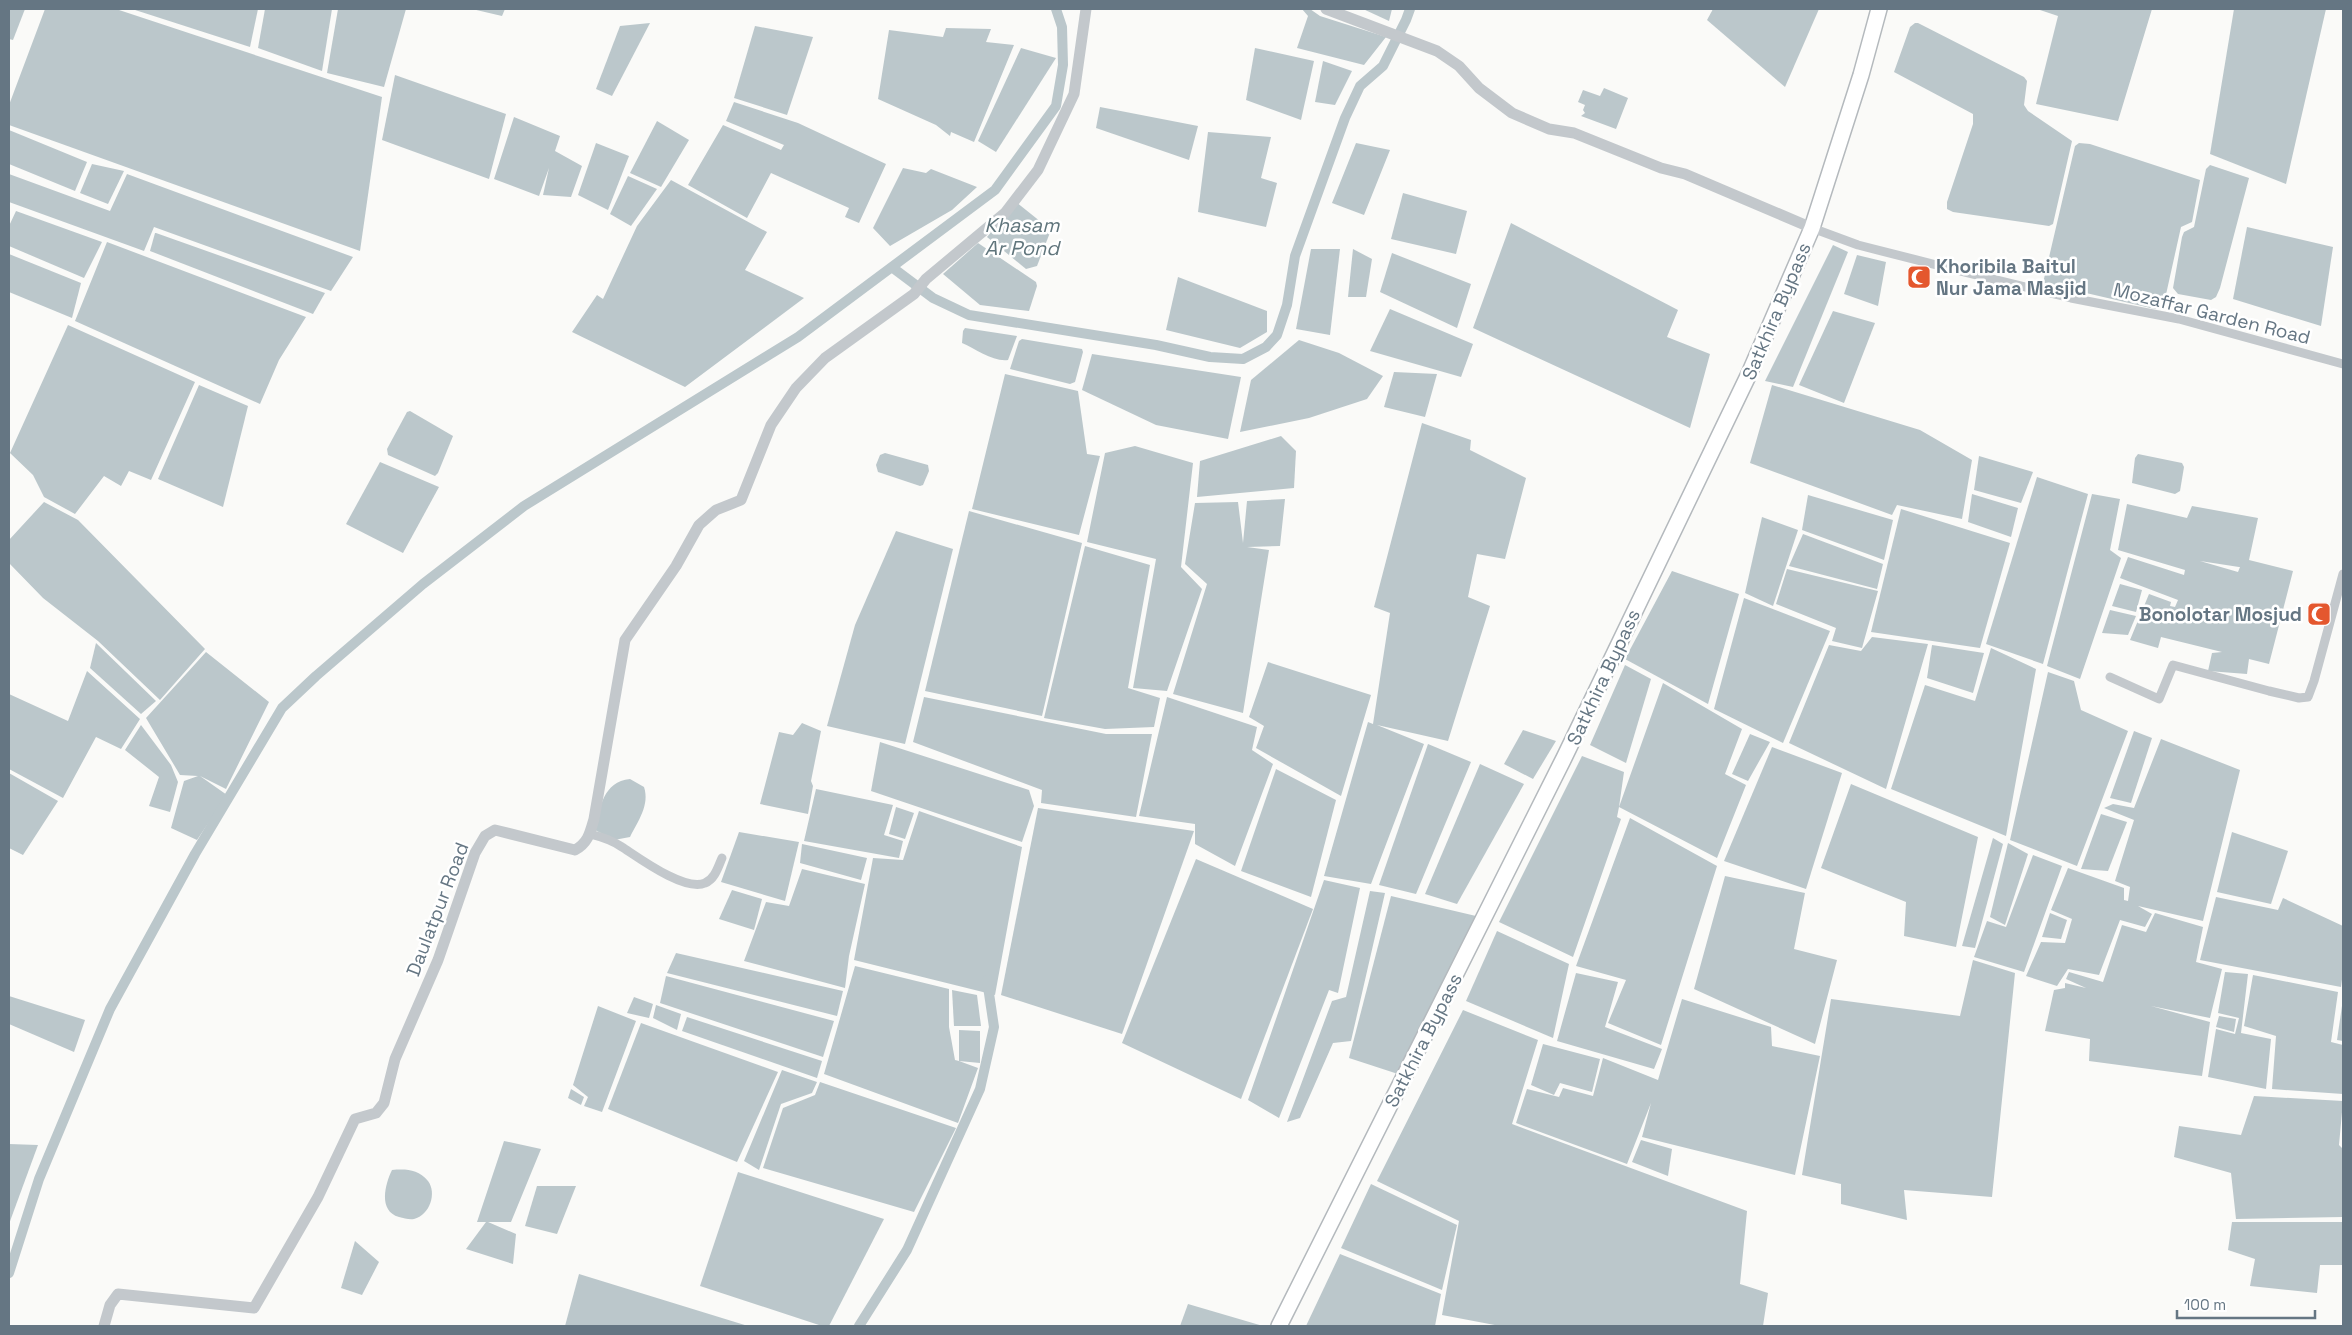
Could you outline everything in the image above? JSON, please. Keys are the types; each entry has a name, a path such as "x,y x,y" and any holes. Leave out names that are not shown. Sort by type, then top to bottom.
{"highway":[{"name":"Satkhira Bypass","path":"1279,1326 1564,758 1749,374 1812,228 1862,76 1879,9"}],"street":[{"path":"722,858 712,878 704,884 695,886 655,868 608,839 590,834 625,640 676,566 699,526 716,510 738,502 743,497 771,425 796,388 825,358 914,294 926,279 1005,213 1038,170 1074,94 1086,9"},
{"path":"1326,9 1422,44 1443,55 1459,66 1487,94 1512,113 1549,129 1574,133 1661,168 1684,174 1812,228"},
{"name":"Mozaffar Garden Road","path":"1812,228 1858,245 2071,298 2179,319 2343,364"},
{"path":"2110,677 2159,699 2173,665 2269,691 2299,698 2308,697 2343,574"},
{"name":"Daulatpur Road","path":"104,1326 110,1305 118,1294 254,1308 318,1197 355,1119 376,1113 384,1103 395,1060 438,960 475,853 485,836 495,830 575,850 584,845 590,834"}],"water":[{"path":"9,9 25,9 13,40 9,39"},
{"path":"45,9 116,9 382,97 360,251 9,125 9,105"},
{"path":"132,9 258,9 250,47"},
{"path":"265,9 332,9 322,71 258,48"},
{"path":"338,9 406,9 384,87 327,73"},
{"path":"472,9 505,9 502,16"},
{"path":"1302,9 1310,9 1320,16 1386,37 1364,65 1297,48 1308,16"},
{"path":"1363,9 1392,9 1389,21"},
{"path":"1713,9 1819,9 1785,87 1707,20"},
{"path":"2037,9 2152,9 2118,121 2036,104 2058,16"},
{"path":"2234,9 2326,9 2286,184 2210,154"},
{"path":"650,23 612,96 596,89 620,26"},
{"path":"1915,23 2024,77 2027,81 2024,105 2028,111 2072,141 2053,224 2049,226 1953,212 1947,209 1947,202 1973,124 1973,114 1894,72 1910,27"},
{"path":"755,26 813,37 787,115 734,98"},
{"path":"946,28 991,29 986,42 1014,45 974,142 951,132 950,136 936,125 878,99 889,30 943,37"},
{"path":"1021,48 1056,58 996,152 978,141"},
{"path":"1255,48 1314,61 1301,120 1246,100"},
{"path":"1323,61 1352,71 1335,105 1315,102"},
{"path":"395,75 506,114 489,179 382,140"},
{"path":"1604,88 1628,98 1616,129 1581,116 1585,113 1583,110 1585,105 1578,102 1583,90 1600,96"},
{"path":"734,102 798,123 886,164 859,223 845,217 849,208 771,173 747,218 688,185 723,125 781,150 784,145 726,121"},
{"path":"1100,107 1198,126 1189,160 1096,128"},
{"path":"514,117 560,136 555,151 582,166 571,197 543,195 549,168 539,196 494,179"},
{"path":"657,121 689,140 661,187 630,173"},
{"path":"9,130 87,162 75,191 9,164"},
{"path":"1208,132 1271,137 1261,178 1277,183 1266,227 1198,212"},
{"path":"596,143 629,156 608,210 578,195"},
{"path":"1356,143 1390,150 1364,215 1332,203"},
{"path":"2079,143 2090,144 2200,180 2192,222 2181,227 2163,308 2155,309 2043,283 2075,146"},
{"path":"92,164 124,171 108,204 80,193"},
{"path":"2210,165 2249,178 2220,288 2216,297 2211,300 2178,294 2173,288 2182,237 2184,232 2194,227 2206,169"},
{"path":"903,168 926,173 931,169 977,187 952,210 890,246 873,228"},
{"path":"9,174 110,211 127,174 353,257 331,291 154,227 144,251 9,202"},
{"path":"628,176 657,189 631,226 610,214"},
{"path":"671,180 767,232 745,270 804,298 685,387 572,332 597,295 603,299 637,226"},
{"path":"1403,193 1467,211 1456,254 1391,239"},
{"name":"Khasam Ar Pond","path":"1016,202 1051,230 1037,266 1026,269 987,237"},
{"path":"16,211 102,242 84,278 9,246 9,226"},
{"path":"1511,223 1678,310 1667,337 1710,354 1690,428 1473,328"},
{"path":"2247,227 2333,247 2321,326 2233,299"},
{"path":"155,233 325,293 313,314 150,251"},
{"path":"107,242 306,317 279,360 260,404 75,321"},
{"path":"978,243 1036,282 1037,286 1029,311 980,305 943,274"},
{"path":"1833,245 1848,252 1793,387 1765,381"},
{"path":"1311,249 1340,249 1330,335 1296,329"},
{"path":"1353,249 1372,259 1366,297 1348,297"},
{"path":"1392,253 1471,284 1457,328 1380,292"},
{"path":"9,254 81,283 72,318 9,292"},
{"path":"1857,255 1886,262 1878,306 1844,294"},
{"path":"1178,277 1267,311 1267,332 1240,348 1166,330"},
{"path":"1390,309 1473,344 1461,377 1370,351"},
{"path":"1833,311 1875,323 1844,403 1799,385"},
{"path":"68,325 195,382 151,480 129,471 121,486 104,476 75,514 44,497 33,475 10,453"},
{"path":"965,328 1017,336 1008,360 996,359 962,343"},
{"path":"1022,339 1082,349 1083,352 1075,382 1070,384 1010,369 1019,341"},
{"path":"1299,340 1339,353 1383,376 1367,399 1309,418 1240,432 1251,380"},
{"path":"1092,354 1241,377 1228,439 1156,425 1082,390"},
{"path":"1394,372 1437,374 1425,417 1384,407"},
{"path":"1005,374 1078,391 1087,454 1100,456 1079,535 972,509"},
{"path":"199,385 248,406 223,507 158,479"},
{"path":"1772,385 1920,430 1972,460 1962,519 1897,505 1892,515 1750,463"},
{"path":"410,411 453,436 438,473 435,476 388,455 387,449 407,412"},
{"path":"1422,423 1471,440 1470,450 1526,478 1505,559 1477,554 1468,597 1490,606 1448,741 1377,725 1424,744 1371,884 1324,876 1368,722 1373,724 1390,613 1374,607"},
{"path":"1281,436 1296,451 1294,488 1197,497 1200,461"},
{"path":"1135,446 1193,463 1181,567 1202,589 1167,691 1133,688 1156,559 1087,542 1105,453"},
{"path":"885,453 928,465 929,471 923,485 920,486 878,472 876,465 880,455"},
{"path":"2138,454 2182,463 2184,467 2180,491 2175,494 2132,483 2135,458"},
{"path":"1979,456 2033,472 2021,503 1974,490"},
{"path":"380,462 439,487 403,553 346,524"},
{"path":"2037,477 2088,494 2043,664 1986,644"},
{"path":"1972,494 2018,508 2011,537 1968,522"},
{"path":"2092,494 2120,499 2110,550 2121,558 2080,679 2047,666"},
{"path":"1808,495 1893,520 1884,560 1802,530"},
{"path":"1285,499 1280,546 1247,547 1269,550 1243,713 1173,694 1207,584 1185,564 1195,503 1238,502 1243,543 1247,501"},
{"path":"44,502 78,520 205,649 160,700 98,641 43,598 9,563 9,540"},
{"path":"2127,504 2187,518 2192,506 2258,518 2249,560 2293,571 2269,664 2249,659 2247,674 2208,671 2212,653 2222,652 2161,637 2158,648 2130,640 2149,594 2171,602 2170,606 2175,607 2178,600 2120,578 2128,557 2184,575 2185,570 2118,550","holes":["2200,561 2240,567 2238,572"]},
{"path":"1901,509 2010,543 1980,648 1871,632"},
{"path":"969,511 1082,543 1042,716 925,691"},
{"path":"1762,517 1798,530 1773,606 1745,593"},
{"path":"896,531 953,549 905,744 827,726 855,625"},
{"path":"1803,534 1883,564 1877,589 1789,566"},
{"path":"1085,546 1150,565 1128,688 1160,698 1154,727 1105,729 1044,718"},
{"path":"1787,569 1878,591 1862,648 1832,641 1836,628 1776,604"},
{"path":"1672,571 1739,594 1708,704 1625,659"},
{"path":"2120,584 2142,590 2136,612 2112,606"},
{"path":"1744,598 1830,631 1783,743 1714,709"},
{"path":"2110,610 2136,616 2128,635 2102,633"},
{"path":"1872,637 1928,644 1886,789 1789,743 1829,645 1861,651"},
{"path":"96,643 156,701 141,714 90,668"},
{"path":"1932,645 1984,653 1973,693 1927,678"},
{"path":"1991,648 2036,669 2006,836 1891,789 1925,685 1975,701"},
{"path":"206,652 269,702 226,789 200,776 227,795 197,840 171,828 184,781 198,776 180,775 146,718"},
{"path":"1268,662 1371,695 1341,796 1256,748 1264,726 1249,717"},
{"path":"1625,665 1651,679 1626,763 1590,745"},
{"path":"87,671 140,719 121,749 96,737 63,798 9,769 9,694 68,721"},
{"path":"2048,672 2074,681 2081,710 2128,731 2077,866 2010,840"},
{"path":"1663,683 1742,729 1725,774 1746,785 1717,858 1619,807"},
{"path":"924,697 1106,734 1152,734 1136,817 1041,803 1042,790 913,742"},
{"path":"1167,697 1257,727 1252,750 1273,764 1235,866 1195,844 1195,824 1139,816"},
{"path":"802,723 821,731 811,781 813,786 808,814 760,804 779,732 793,735"},
{"path":"141,725 171,765 178,782 170,812 149,806 159,777 125,750"},
{"path":"1523,730 1556,741 1533,779 1504,764"},
{"path":"2134,731 2152,738 2131,803 2110,798"},
{"path":"1750,734 1770,742 1748,781 1732,774"},
{"path":"2161,739 2240,770 2203,921 2138,906 2152,914 2145,927 2120,920 2099,975 2068,969 2057,986 2026,976 2041,942 2065,943 2072,919 2051,910 2068,868 2124,888 2124,900 2128,901 2130,887 2115,881 2134,820 2104,808 2113,804 2134,808"},
{"path":"880,742 1029,790 1034,806 1022,842 871,791"},
{"path":"1428,744 1471,762 1416,894 1379,885"},
{"path":"1772,747 1842,773 1806,889 1724,861"},
{"path":"1582,756 1624,772 1617,817 1621,819 1573,957 1499,922"},
{"path":"1480,764 1524,784 1457,904 1425,894"},
{"path":"1276,769 1336,800 1311,897 1241,871"},
{"path":"9,773 58,801 23,855 9,848"},
{"path":"630,779 644,787 644,807 630,837 614,840 595,830 601,805 608,790 621,781"},
{"path":"1851,784 1978,837 1956,947 1904,936 1906,902 1821,868"},
{"path":"816,789 893,805 884,835 903,841 899,858 804,841"},
{"path":"896,807 914,813 905,839 889,834"},
{"path":"1038,808 1194,831 1122,1034 1001,995"},
{"path":"919,811 1022,847 995,995 854,960 873,858 903,860"},
{"path":"2101,814 2127,822 2108,871 2081,869"},
{"path":"1630,818 1717,866 1661,1045 1608,1023 1626,980 1576,966"},
{"path":"739,832 799,842 785,901 721,882"},
{"path":"2232,832 2288,851 2271,904 2217,892"},
{"path":"1993,838 2003,844 1975,948 1962,946"},
{"path":"2008,843 2028,854 2005,925 1990,917"},
{"path":"802,844 867,858 861,880 800,863"},
{"path":"2033,855 2062,866 2024,972 1974,957 1987,921 2006,927"},
{"path":"1196,859 1313,909 1241,1099 1122,1043"},
{"path":"802,869 865,884 849,956 845,988 744,961 766,902 789,906"},
{"path":"1725,876 1805,893 1794,949 1837,960 1815,1044 1694,989"},
{"path":"1324,880 1360,888 1338,993 1329,990 1279,1118 1248,1100"},
{"path":"732,890 762,899 754,930 719,919"},
{"path":"1370,891 1385,893 1351,1041 1333,1043 1300,1118 1287,1122 1332,1001 1346,997"},
{"path":"1391,896 1476,916 1398,1074 1349,1058"},
{"path":"2216,897 2278,910 2283,898 2343,926 2343,972 2341,987 2200,960"},
{"path":"2050,913 2067,920 2061,939 2042,937"},
{"path":"2155,913 2203,927 2196,962 2222,969 2210,1018 2151,1006 2210,1022 2202,1076 2089,1061 2090,1039 2045,1031 2054,990 2065,988 2065,983 2086,988 2066,979 2069,972 2103,982 2122,925 2146,932"},
{"path":"1497,931 1569,964 1553,1038 1466,1001"},
{"path":"676,953 843,991 837,1016 667,973"},
{"path":"1973,960 2015,973 1992,1197 1904,1190 1907,1220 1841,1204 1841,1184 1802,1175 1831,999 1960,1016"},
{"path":"855,966 949,989 949,1027 955,1060 978,1068 958,1123 824,1074"},
{"path":"2225,972 2248,974 2241,1033 2271,1039 2266,1089 2208,1077 2216,1029 2235,1034 2239,1018 2218,1013"},
{"path":"1576,973 1618,982 1605,1027 1662,1049 1654,1069 1557,1041"},
{"path":"2253,975 2338,992 2331,1042 2343,1045 2343,1094 2272,1089 2276,1036 2244,1026"},
{"path":"666,976 834,1021 823,1057 660,1003"},
{"path":"952,990 977,995 981,1026 954,1026"},
{"path":"9,996 85,1020 74,1052 9,1024"},
{"path":"634,997 653,1004 649,1018 627,1013"},
{"path":"1682,999 1771,1027 1772,1046 1820,1056 1795,1175 1642,1137 1651,1103 1627,1164 1516,1123 1527,1089 1559,1097 1563,1088 1593,1096 1603,1058 1658,1080"},
{"path":"2343,999 2343,1041 2337,1040"},
{"path":"656,1005 681,1014 677,1030 653,1018"},
{"path":"598,1006 636,1021 602,1112 584,1106 588,1097 573,1085"},
{"path":"1463,1010 1538,1040 1512,1124 1747,1211 1740,1284 1768,1293 1763,1326 1500,1326 1442,1315 1459,1221 1377,1181"},
{"path":"2219,1016 2236,1019 2234,1032 2216,1027"},
{"path":"687,1017 822,1061 817,1078 682,1031"},
{"path":"641,1023 778,1072 737,1162 608,1109"},
{"path":"959,1030 980,1031 980,1063 959,1061"},
{"path":"1543,1044 1600,1059 1592,1092 1560,1083 1554,1095 1531,1085"},
{"path":"782,1070 817,1082 812,1093 781,1104 759,1170 744,1161"},
{"path":"820,1082 956,1128 914,1212 763,1168 783,1108 815,1095"},
{"path":"571,1089 584,1097 581,1105 568,1098"},
{"path":"2254,1096 2343,1101 2339,1145 2343,1149 2343,1217 2236,1219 2231,1173 2174,1157 2179,1126 2241,1135"},
{"path":"1641,1140 1672,1149 1668,1176 1632,1162"},
{"path":"504,1141 541,1149 511,1222 488,1222 516,1234 513,1264 466,1249 486,1222 477,1222"},
{"path":"9,1144 38,1145 9,1224"},
{"path":"392,1170 416,1172 424,1177 431,1186 432,1197 430,1203 420,1217 408,1219 399,1217 392,1214 388,1209 385,1196 387,1182"},
{"path":"738,1172 884,1219 829,1326 822,1326 700,1286"},
{"path":"1371,1184 1457,1225 1442,1290 1341,1248"},
{"path":"537,1186 576,1186 557,1234 525,1226"},
{"path":"2232,1222 2343,1222 2343,1265 2320,1265 2317,1293 2250,1286 2255,1259 2228,1250"},
{"path":"355,1241 379,1262 362,1295 341,1288"},
{"path":"1340,1254 1441,1294 1435,1326 1306,1326"},
{"path":"579,1274 748,1326 565,1326"},
{"path":"1188,1304 1263,1326 1180,1326"}],"waterway":[{"path":"9,1273 39,1179 110,1009 195,854 282,708 316,676 423,584 524,506 798,337 995,190 1056,106 1063,65 1062,27 1056,9"},
{"path":"893,268 933,298 969,315 1156,345 1210,357 1243,359 1266,347 1277,335 1287,305 1295,256 1345,118 1360,86 1383,66 1410,9"},
{"path":"859,1326 907,1250 980,1089 994,1027 987,980"}],"place":[{"name":"Khoribila Baitul Nur Jama Masjid","path":"1919,277"},
{"name":"Bonolotar Mosjud","path":"2319,614"}]}
